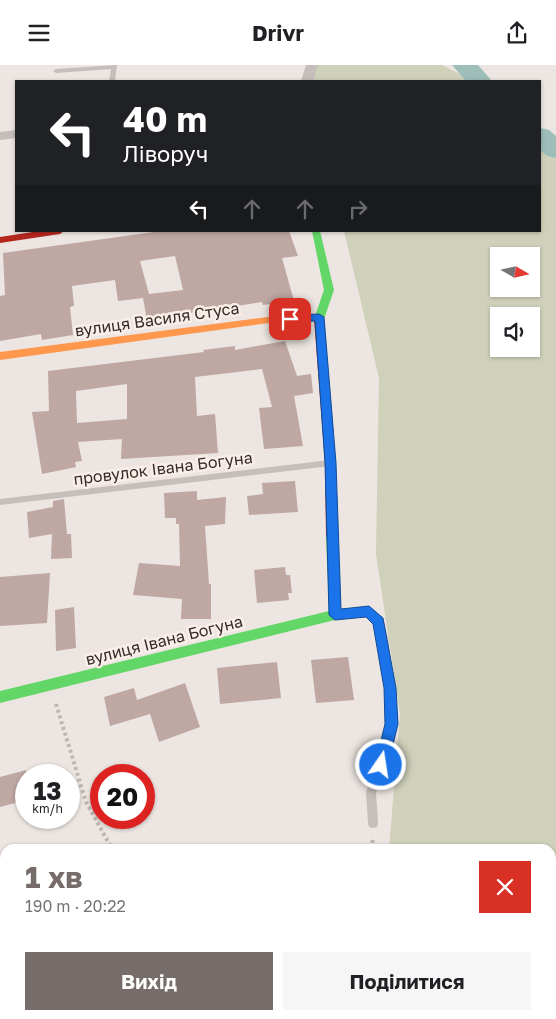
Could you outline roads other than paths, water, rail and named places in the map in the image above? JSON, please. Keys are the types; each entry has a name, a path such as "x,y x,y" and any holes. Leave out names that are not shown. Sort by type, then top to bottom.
{"street":[{"path":"307,80 312,65"},
{"path":"0,135 15,134"},
{"path":"0,240 53,232"},
{"path":"316,232 328,289 319,317 330,463 335,615"},
{"name":"вулиця Василя Стуса","path":"0,356 276,319 319,317"},
{"name":"вулиця Івана Богуна","path":"0,697 335,615"}],"lane":[{"path":"56,71 114,66 112,80"},
{"name":"провулок Івана Богуна","path":"0,503 330,463"},
{"path":"335,615 369,611 379,622 383,638 390,688 391,724 381,765 371,792 373,823"}],"waterway":[{"path":"464,65 479,80"},
{"path":"541,137 556,150"}]}
